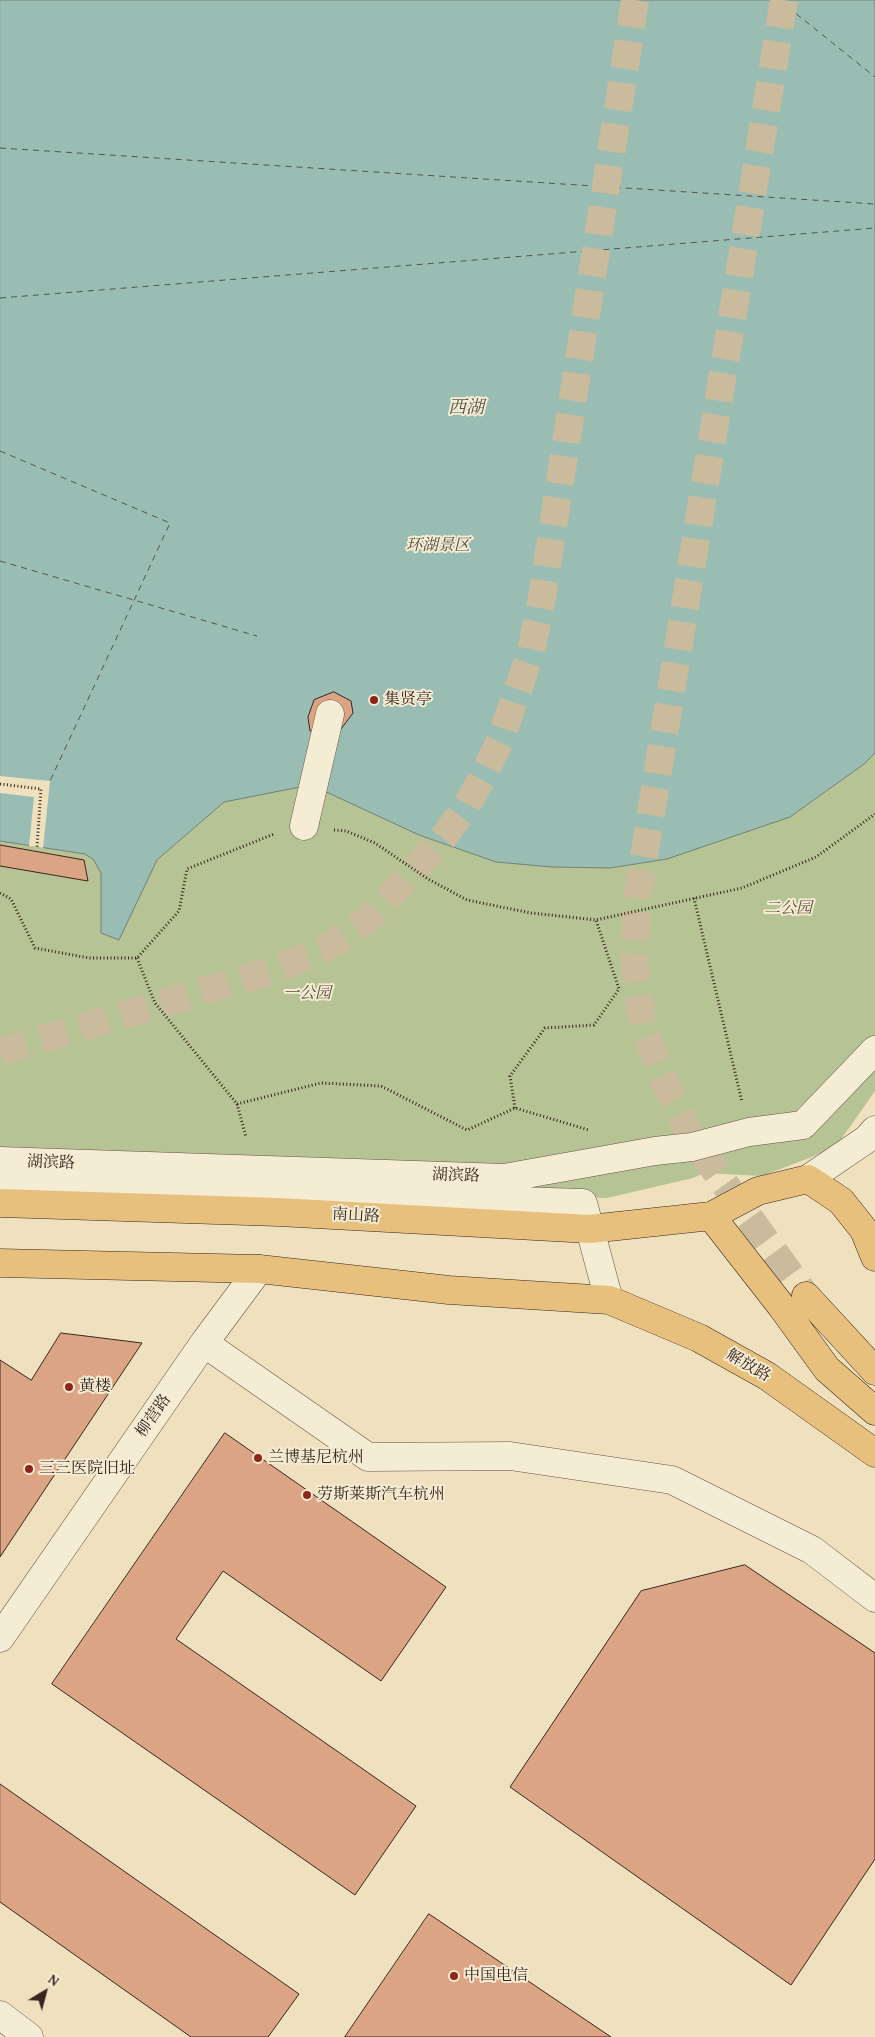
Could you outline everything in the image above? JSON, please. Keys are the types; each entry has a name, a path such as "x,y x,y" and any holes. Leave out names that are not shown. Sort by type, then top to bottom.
{"main road":[{"path":"875,1257 864,1230 841,1201 808,1179 758,1192 711,1216 782,1306 827,1369 875,1411"},
{"name":"南山路","path":"0,1203 278,1212 590,1230 711,1216"},
{"path":"0,1263 259,1269 300,1272 449,1290 609,1300"},
{"path":"806,1296 875,1371"},
{"name":"解放路","path":"609,1300 699,1338 767,1376 875,1453"}],"street":[{"path":"304,826 330,714"},
{"name":"湖滨路","path":"0,1161 504,1178 655,1151 692,1147 749,1132 803,1125 875,1050"},
{"path":"808,1179 866,1139 875,1130"},
{"path":"0,1183 67,1183 306,1195 583,1203 609,1300"},
{"name":"柳营路","path":"0,1638 204,1343 259,1269"},
{"path":"204,1343 368,1457 510,1456 672,1480 812,1550 875,1598"},
{"path":"0,2015 30,2037"}],"path":[{"path":"0,784 41,789 38,847"},
{"path":"0,894 11,899 36,948 89,958 137,958 179,911 187,869 253,841 290,828 304,826 346,831 375,843 428,879 468,900 531,913 596,920 742,888 816,857 875,814"},
{"path":"694,898 749,1132"},
{"path":"515,1108 510,1076 545,1028 594,1024 619,989 596,920"},
{"path":"137,958 154,1003 237,1104 321,1083 382,1086 467,1130 515,1108 596,1132"}],"green space":[{"name":"西湖","path":"0,0 875,0 875,1091 835,1148 762,1176 704,1173 693,1178 607,1198 282,1186 0,1179"}],"water":[{"name":"西湖","path":"0,0 875,0 875,753 864,764 790,817 667,859 610,868 552,867 496,862 419,835 320,789 305,786 224,802 157,860 119,940 101,933 101,873 93,859 85,854 0,841"}],"pier":[{"path":"0,776 50,781 43,848 29,846 34,797 0,793"}],"building":[{"path":"334,692 351,701 353,713 338,733 310,731 308,717 314,700"},
{"path":"0,845 84,860 88,881 0,866"},
{"name":"三三医院旧址","path":"61,1333 142,1343 0,1557 0,1360 31,1380"},
{"path":"225,1433 446,1587 381,1681 223,1571 176,1639 416,1806 355,1895 52,1684"},
{"path":"745,1565 875,1653 875,1859 791,1985 510,1787 641,1591"},
{"path":"0,1784 299,1994 268,2037 191,2037 0,1902"},
{"name":"中国电信","path":"429,1914 611,2037 345,2037"}],"ferry route":[{"path":"779,0 875,77"},
{"path":"0,148 875,204"},
{"path":"0,298 875,228"},
{"path":"0,451 170,523 50,781"},
{"path":"0,561 257,636"}],"tunnel":[{"path":"0,1052 277,969 329,947 371,917 443,838 466,807 500,741 531,652 542,597 635,0"},
{"path":"784,0 638,893 634,960 642,1025 668,1089 693,1140 806,1296"}],"place":[{"name":"集贤亭","path":"374,700"},
{"name":"黄楼","path":"69,1387"},
{"name":"兰博基尼杭州","path":"258,1458"},
{"name":"三三医院旧址","path":"29,1469"},
{"name":"劳斯莱斯汽车杭州","path":"307,1495"},
{"name":"中国电信","path":"454,1976"}],"park label":[{"name":"环湖景区","path":"438,546"},
{"name":"二公园","path":"788,909"},
{"name":"一公园","path":"307,994"}]}
